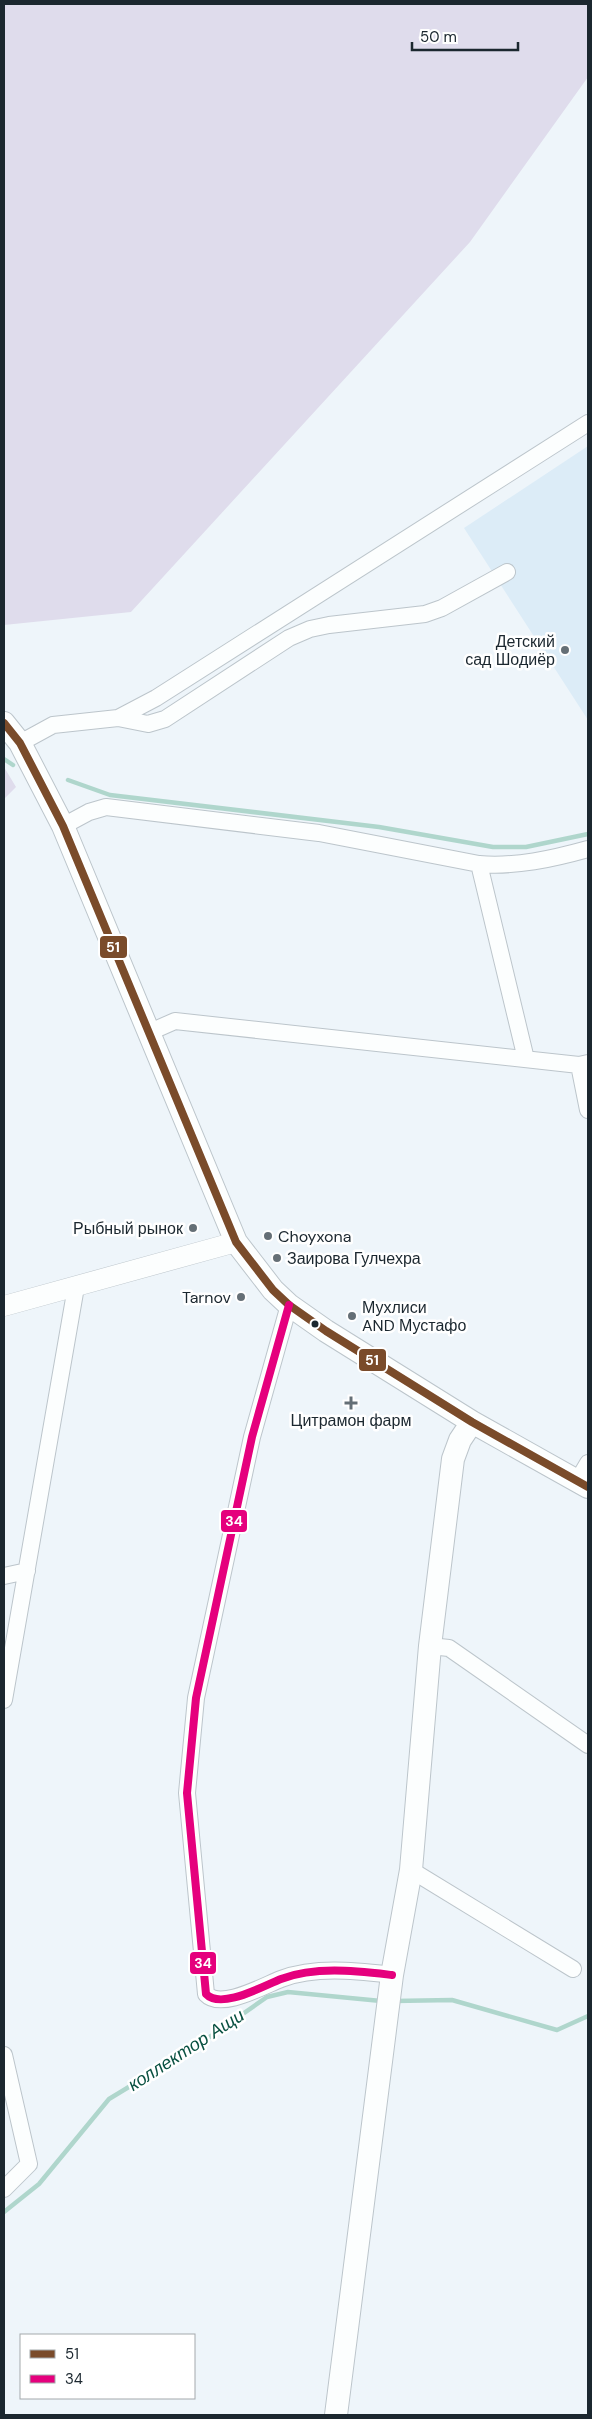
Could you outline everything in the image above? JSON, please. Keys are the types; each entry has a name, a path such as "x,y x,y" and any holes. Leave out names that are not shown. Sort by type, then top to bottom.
{"main road":[{"path":"4,723 20,743 63,826 236,1242 260,1275 289,1305 326,1331 472,1422 585,1477"},
{"path":"336,2415 392,1981 411,1870 430,1646 453,1459 460,1440 472,1422"}],"street":[{"path":"118,718 156,698 588,423"},
{"path":"20,743 53,725 118,718 148,724 165,719 289,638 310,629 425,614 442,608 507,572"},
{"path":"63,826 97,808 106,807 319,833 478,864 519,864 588,849"},
{"path":"478,864 526,1059"},
{"path":"150,1032 175,1022 584,1064 588,1110"},
{"path":"4,1306 236,1242"},
{"path":"4,1700 76,1287"},
{"path":"289,1305 252,1437 196,1698 187,1793 206,1994 211,1999 219,2000 248,1993 283,1978 309,1973 351,1971 392,1981"},
{"path":"4,1576 27,1571"},
{"path":"430,1646 449,1648 588,1745"},
{"path":"411,1870 573,1969"},
{"path":"4,2062 29,2164 4,2189"}],"shaded area":[{"path":"4,4 588,4 588,77 470,242 131,612 4,625"},
{"name":"Детский сад Шодиёр","path":"588,446 588,720 464,528"},
{"path":"4,767 16,787 4,799"}],"waterway":[{"path":"4,759 13,765"},
{"path":"68,780 110,795 379,827 493,847 526,847 588,834"},
{"name":"коллектор Ащи","path":"4,2212 39,2184 109,2099 198,2045 267,1997 288,1992 381,2001"},
{"name":"коллектор Ащи","path":"394,2001 452,2000 557,2030 588,2016"}],"transit line":[{"name":"51","path":"4,723 20,743 63,826 236,1242 273,1290 289,1305 326,1331 472,1422 588,1487"},
{"name":"34","path":"289,1305 252,1437 196,1698 187,1793 206,1994 213,1998 232,1998 281,1979 308,1972 336,1971 392,1975"}],"place":[{"name":"Детский сад Шодиёр","path":"565,650"},
{"name":"Рыбный рынок","path":"193,1228"},
{"name":"Choyxona","path":"268,1236"},
{"name":"Заирова Гулчехра","path":"277,1258"},
{"name":"Tarnov","path":"241,1297"},
{"name":"Мухлиси AND Мустафо","path":"352,1316"},
{"name":"Цитрамон фарм","path":"351,1403"}]}
